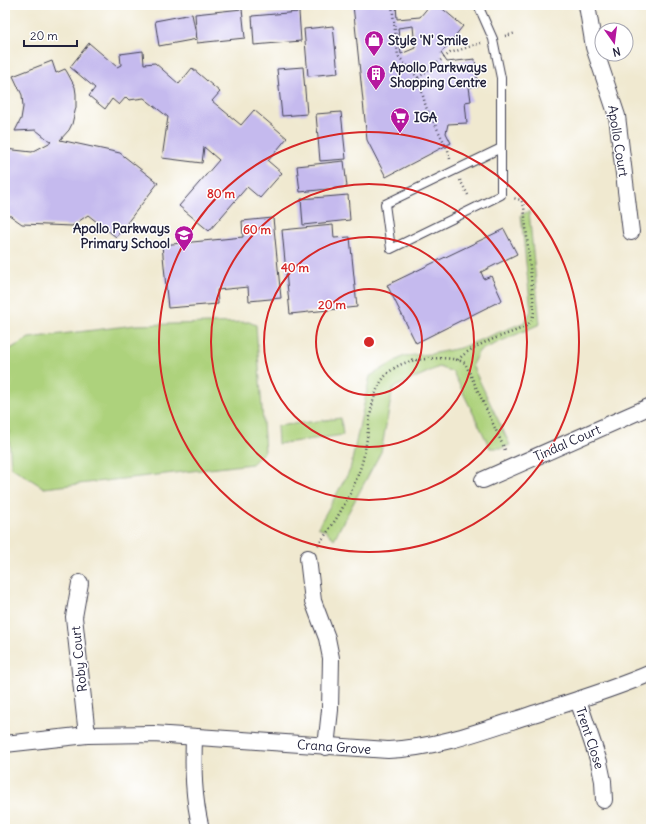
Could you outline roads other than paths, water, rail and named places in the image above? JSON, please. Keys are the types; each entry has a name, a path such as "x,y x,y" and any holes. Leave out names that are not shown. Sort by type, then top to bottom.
{"street":[{"name":"Apollo Court","path":"587,5 594,47 617,116 631,232"},
{"name":"Tindal Court","path":"483,480 651,406"},
{"path":"308,558 313,602 327,638 331,658 330,710 326,747"},
{"name":"Roby Court","path":"80,583 74,617 88,734"},
{"name":"Crana Grove","path":"5,744 88,734 153,734 326,747 388,750 409,749 470,735 578,700 651,673"},
{"name":"Trent Close","path":"578,700 599,762 603,781 604,800"},
{"path":"194,737 193,775 195,806 201,829"}],"lane":[{"path":"478,5 493,39 501,78 501,196 391,249 385,204 500,148"}],"place":[{"name":"Style 'N' Smile","path":"374,57"},
{"name":"Apollo Parkways Shopping Centre","path":"376,91"},
{"name":"IGA","path":"400,134"},
{"name":"Apollo Parkways Primary School","path":"184,252"}]}
